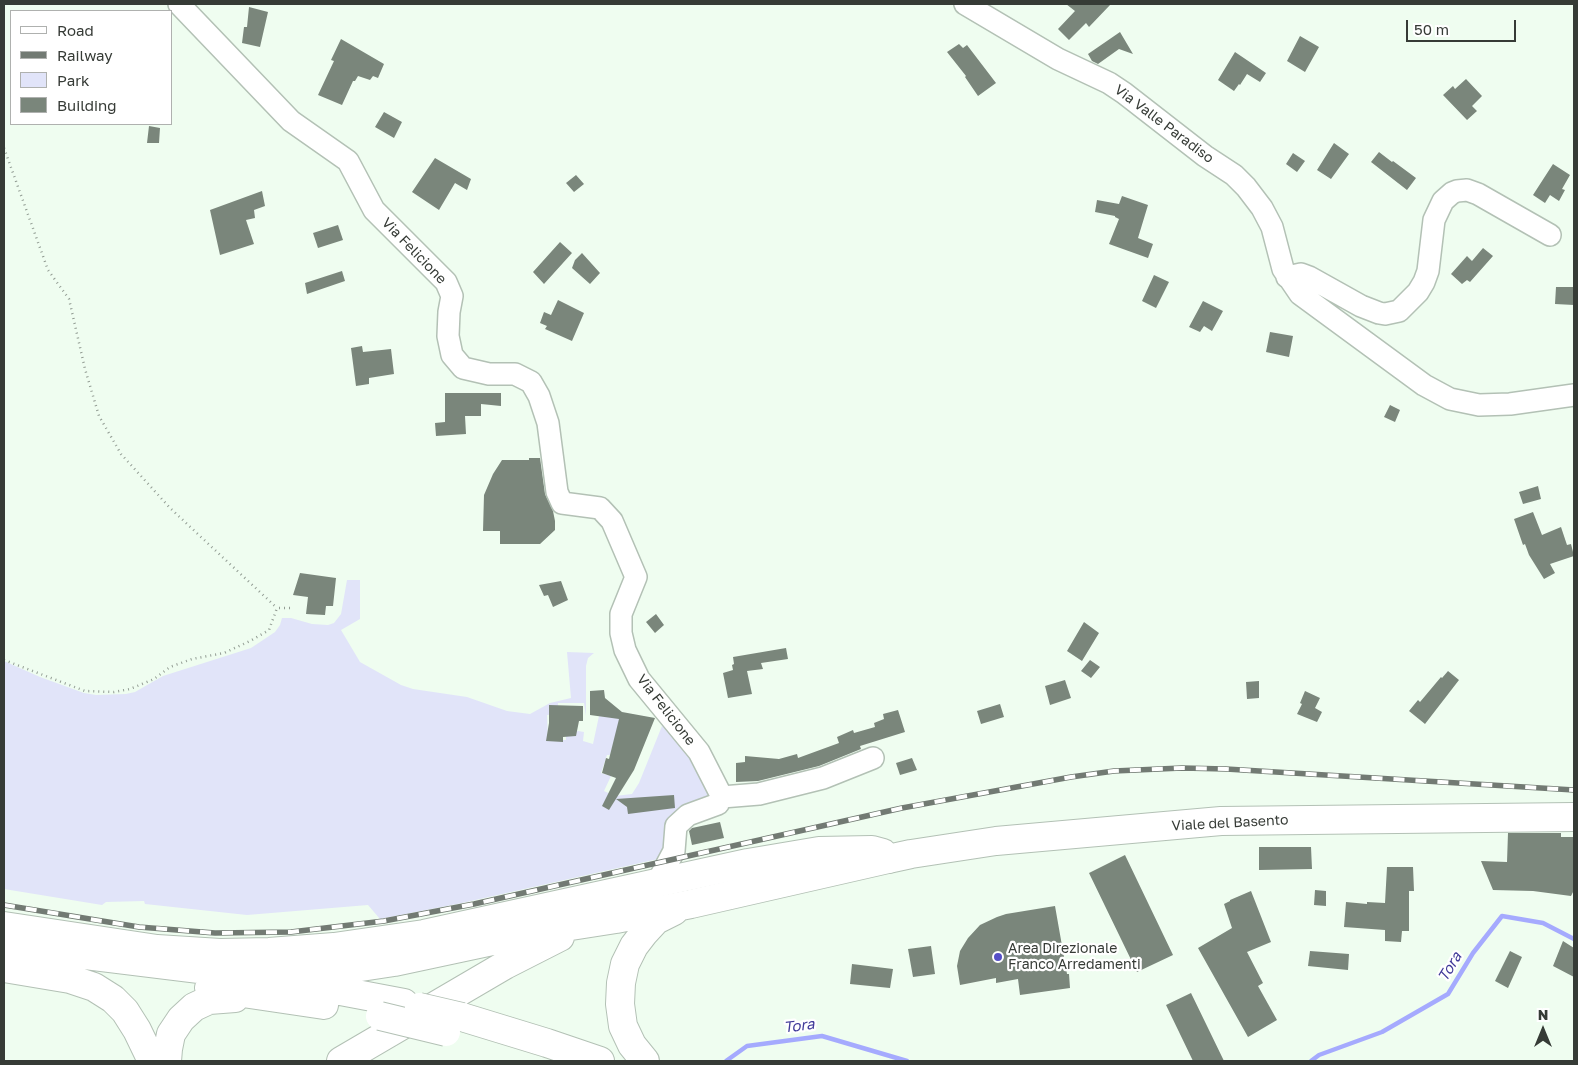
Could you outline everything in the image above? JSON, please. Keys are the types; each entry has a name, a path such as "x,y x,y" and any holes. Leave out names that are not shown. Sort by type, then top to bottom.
{"main road":[{"name":"Viale del Basento","path":"691,904 911,854 996,841 1217,821 1574,817"},
{"path":"4,926 157,948 220,953 269,952 334,947 424,934 661,875 819,851 872,850 883,853 888,859"},
{"path":"224,971 310,972 348,970 539,931 691,904"},
{"path":"645,1061 632,1045 623,1026 620,1004 621,983 626,964 634,946 656,920 691,904"},
{"path":"342,1061 538,947 567,934 616,918"},
{"path":"4,945 224,971 404,1003 453,1025 545,1061"},
{"path":"4,963 300,1000 380,1016 453,1025 547,1043 600,1061"},
{"path":"4,968 70,979 94,988 113,999 125,1011 138,1030 152,1061"},
{"path":"167,1061 171,1034 181,1019 194,1007 209,1000 233,998 300,1000"}],"street":[{"name":"Via Felicione","path":"179,4 291,120 348,161 374,210 446,282 452,296 448,312 448,336 452,355 463,368 489,374 515,374 532,382 548,423 557,492 562,504 600,508 612,521 633,566 636,576 621,614 621,632 626,650 639,679 700,752 722,797"},
{"name":"Via Valle Paradiso","path":"965,4 1058,59 1116,88 1205,156 1234,175 1262,208 1272,227 1283,269 1300,294 1424,385 1450,399 1479,405 1510,404 1574,395"},
{"path":"1287,277 1301,274 1309,277 1361,306 1379,313 1385,314 1399,311 1418,292 1424,282 1428,271 1434,220 1443,201 1457,191 1467,190 1478,194 1550,236"},
{"path":"661,875 674,851 676,826 688,815 718,804 722,797 759,794 823,778 872,758"}],"path":[{"path":"4,148 48,270 69,299 85,369 100,416 121,454 170,508 277,608 291,608"},
{"path":"4,660 85,691 122,691 154,678 170,667 192,658 224,653 250,641 269,630 277,608"}],"green space":[{"path":"347,580 360,580 360,619 341,630 360,662 401,685 413,689 467,697 507,711 530,714 550,703 571,698 567,652 594,653 588,658 586,666 586,716 584,703 558,703 558,714 547,715 548,740 566,740 566,736 575,736 575,732 578,731 584,732 583,741 593,744 599,716 613,717 616,710 622,712 610,755 607,755 601,773 611,776 604,791 615,796 632,794 639,783 662,726 665,723 721,795 684,814 667,857 462,903 380,919 368,905 247,915 145,904 144,901 106,902 102,905 4,889 4,661 84,693 96,695 135,692 163,676 251,648 275,632 282,618 291,618 312,624 328,625 334,623 341,614"}],"building":[{"path":"1066,4 1111,4 1089,27 1086,23 1069,40 1058,29 1075,11"},
{"path":"249,7 268,12 260,47 242,43 244,27 247,27"},
{"path":"1120,32 1133,54 1119,49 1098,64 1092,61 1088,54"},
{"path":"1300,36 1319,47 1305,72 1287,61"},
{"path":"341,39 384,64 378,78 373,76 370,80 358,76 353,81 342,105 318,95 334,61 331,60"},
{"path":"959,44 963,48 967,45 996,83 978,96 966,76 947,52"},
{"path":"1235,52 1266,73 1260,82 1247,74 1234,91 1218,80"},
{"path":"1466,79 1482,96 1472,106 1477,111 1467,120 1443,95 1453,86 1455,89"},
{"path":"384,112 402,122 394,138 375,127"},
{"path":"149,126 160,128 159,143 147,143"},
{"path":"1334,143 1349,154 1331,179 1317,170"},
{"path":"1379,152 1416,178 1407,190 1371,162"},
{"path":"1293,153 1305,161 1297,172 1286,164"},
{"path":"435,158 471,179 467,190 455,183 439,210 412,192"},
{"path":"1553,164 1570,175 1562,189 1565,190 1559,201 1550,195 1545,203 1533,195"},
{"path":"576,175 584,184 574,192 566,183"},
{"path":"262,191 265,206 254,210 255,218 246,220 254,244 220,255 210,210"},
{"path":"1122,196 1148,205 1138,238 1153,244 1148,258 1109,244 1119,219 1115,216 1095,212 1097,200 1119,204"},
{"path":"338,225 343,240 318,248 313,233"},
{"path":"560,242 572,253 544,284 533,272"},
{"path":"1483,248 1493,256 1470,282 1467,280 1462,284 1451,274 1467,256 1472,261"},
{"path":"582,253 600,273 590,284 572,268 575,260"},
{"path":"342,271 345,281 307,294 305,283"},
{"path":"1154,275 1169,282 1156,308 1142,301"},
{"path":"1556,287 1574,287 1574,305 1555,304"},
{"path":"558,300 584,313 572,341 545,329 547,326 540,323 544,312 551,315"},
{"path":"1203,301 1223,311 1212,331 1204,326 1200,332 1189,327"},
{"path":"1270,332 1293,336 1289,357 1266,352"},
{"path":"362,346 363,352 391,349 394,374 369,378 369,384 356,386 351,348"},
{"path":"445,393 501,393 501,406 481,404 481,416 465,416 466,434 436,436 435,423 445,422"},
{"path":"1390,405 1400,410 1395,422 1384,417"},
{"path":"529,458 540,458 545,494 553,511 555,530 540,544 500,544 500,531 483,531 484,495 493,474 502,460 529,460"},
{"path":"1538,486 1541,499 1523,504 1519,492"},
{"path":"1533,512 1542,535 1561,527 1567,545 1571,544 1574,556 1550,564 1555,573 1544,579 1529,555 1525,544 1523,545 1514,519"},
{"path":"300,573 336,578 333,606 326,606 325,615 306,614 308,597 293,595"},
{"path":"561,581 568,600 553,607 548,595 544,596 539,585"},
{"path":"656,614 664,625 655,633 646,622"},
{"path":"1084,622 1099,633 1082,661 1067,651"},
{"path":"786,648 788,659 761,663 763,669 747,671 752,694 728,698 723,673 733,670 733,657"},
{"path":"1090,660 1100,667 1091,678 1081,671"},
{"path":"1448,671 1459,680 1425,724 1409,711 1418,700 1420,702"},
{"path":"1065,680 1071,698 1050,705 1045,686"},
{"path":"1259,681 1259,698 1247,699 1246,682"},
{"path":"604,690 605,698 622,712 655,718 634,770 609,810 602,806 616,778 602,773 606,758 609,759 619,719 590,715 590,691"},
{"path":"1305,691 1320,698 1315,708 1322,712 1317,722 1297,714"},
{"path":"1000,704 1004,717 981,724 977,711"},
{"path":"549,705 583,706 583,721 579,721 576,736 563,737 563,742 546,741"},
{"path":"898,710 905,732 860,746 861,749 819,766 758,781 736,782 736,763 745,762 745,756 779,759 797,754 798,758 839,743 837,737 853,730 854,733 875,727 874,723 884,719 883,714"},
{"path":"912,758 917,770 900,775 896,763"},
{"path":"674,795 675,808 628,814 627,807 616,799"},
{"path":"720,822 724,838 692,845 689,831 692,828"},
{"path":"1508,833 1561,833 1561,837 1574,837 1574,890 1571,896 1533,891 1493,890 1481,861 1507,862"},
{"path":"1259,847 1311,847 1312,869 1259,870"},
{"path":"1125,855 1173,955 1137,972 1089,873"},
{"path":"1387,867 1413,867 1414,891 1409,891 1409,931 1402,931 1401,942 1385,941 1385,930 1344,927 1346,902 1385,903"},
{"path":"1315,890 1326,891 1326,906 1314,905"},
{"path":"1251,891 1271,942 1247,952 1263,983 1258,986 1277,1020 1248,1037 1198,948 1232,928 1224,904"},
{"path":"1055,906 1067,974 1069,974 1070,988 1020,995 1018,979 996,983 996,978 960,985 957,966 960,951 968,938 980,925 1006,914"},
{"path":"1563,941 1574,948 1574,977 1553,966"},
{"path":"931,946 935,974 913,977 908,949"},
{"path":"1310,951 1349,954 1348,970 1308,966"},
{"path":"1510,951 1522,957 1508,988 1495,981"},
{"path":"852,964 893,969 890,988 850,984"},
{"path":"1191,993 1224,1061 1193,1061 1166,1005"}],"waterway":[{"name":"Tora","path":"1311,1061 1319,1055 1382,1032 1448,994 1473,953 1502,916 1543,923 1574,939"},
{"name":"Tora","path":"726,1061 747,1046 822,1036 907,1061"}],"railway":[{"path":"4,905 139,927 215,933 291,932 384,921 474,904 902,808 1114,771 1182,768 1226,769 1574,790"}],"place":[{"name":"Area Direzionale Franco Arredamenti","path":"998,957"}]}
